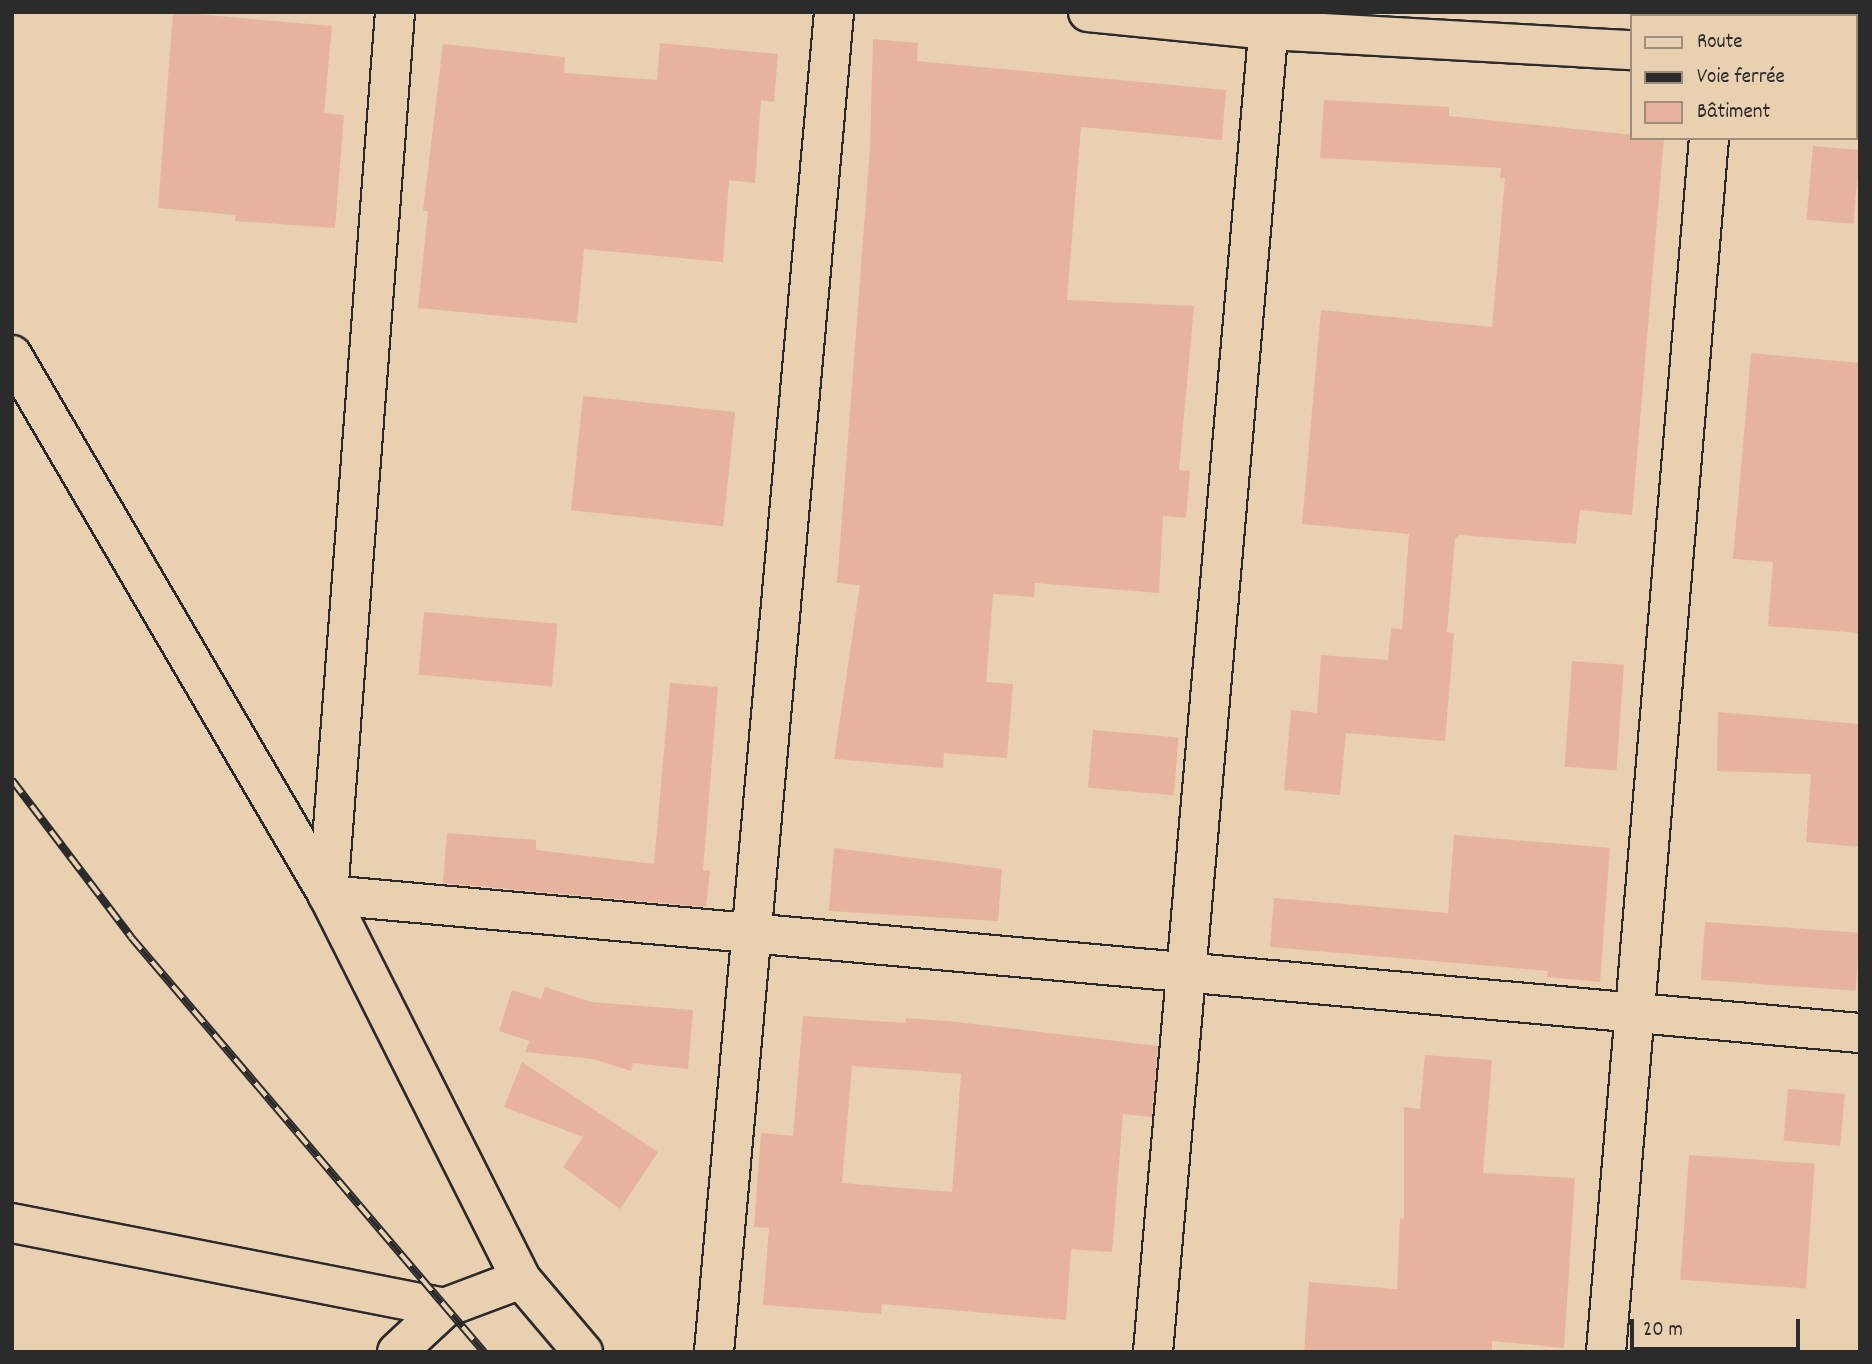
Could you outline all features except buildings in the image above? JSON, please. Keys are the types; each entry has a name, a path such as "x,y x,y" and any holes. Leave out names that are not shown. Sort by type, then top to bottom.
{"street":[{"path":"328,895 395,12"},
{"path":"714,1352 755,933 834,12"},
{"path":"1088,12 1269,21 1630,50"},
{"path":"1153,1352 1269,21"},
{"path":"1606,1352 1709,140"},
{"path":"12,355 328,895 521,1279 583,1352"},
{"path":"328,895 1860,1033"},
{"path":"12,1223 444,1308"},
{"path":"397,1352 444,1308 521,1279"}],"railway":[{"path":"12,780 131,937 484,1352"}]}
